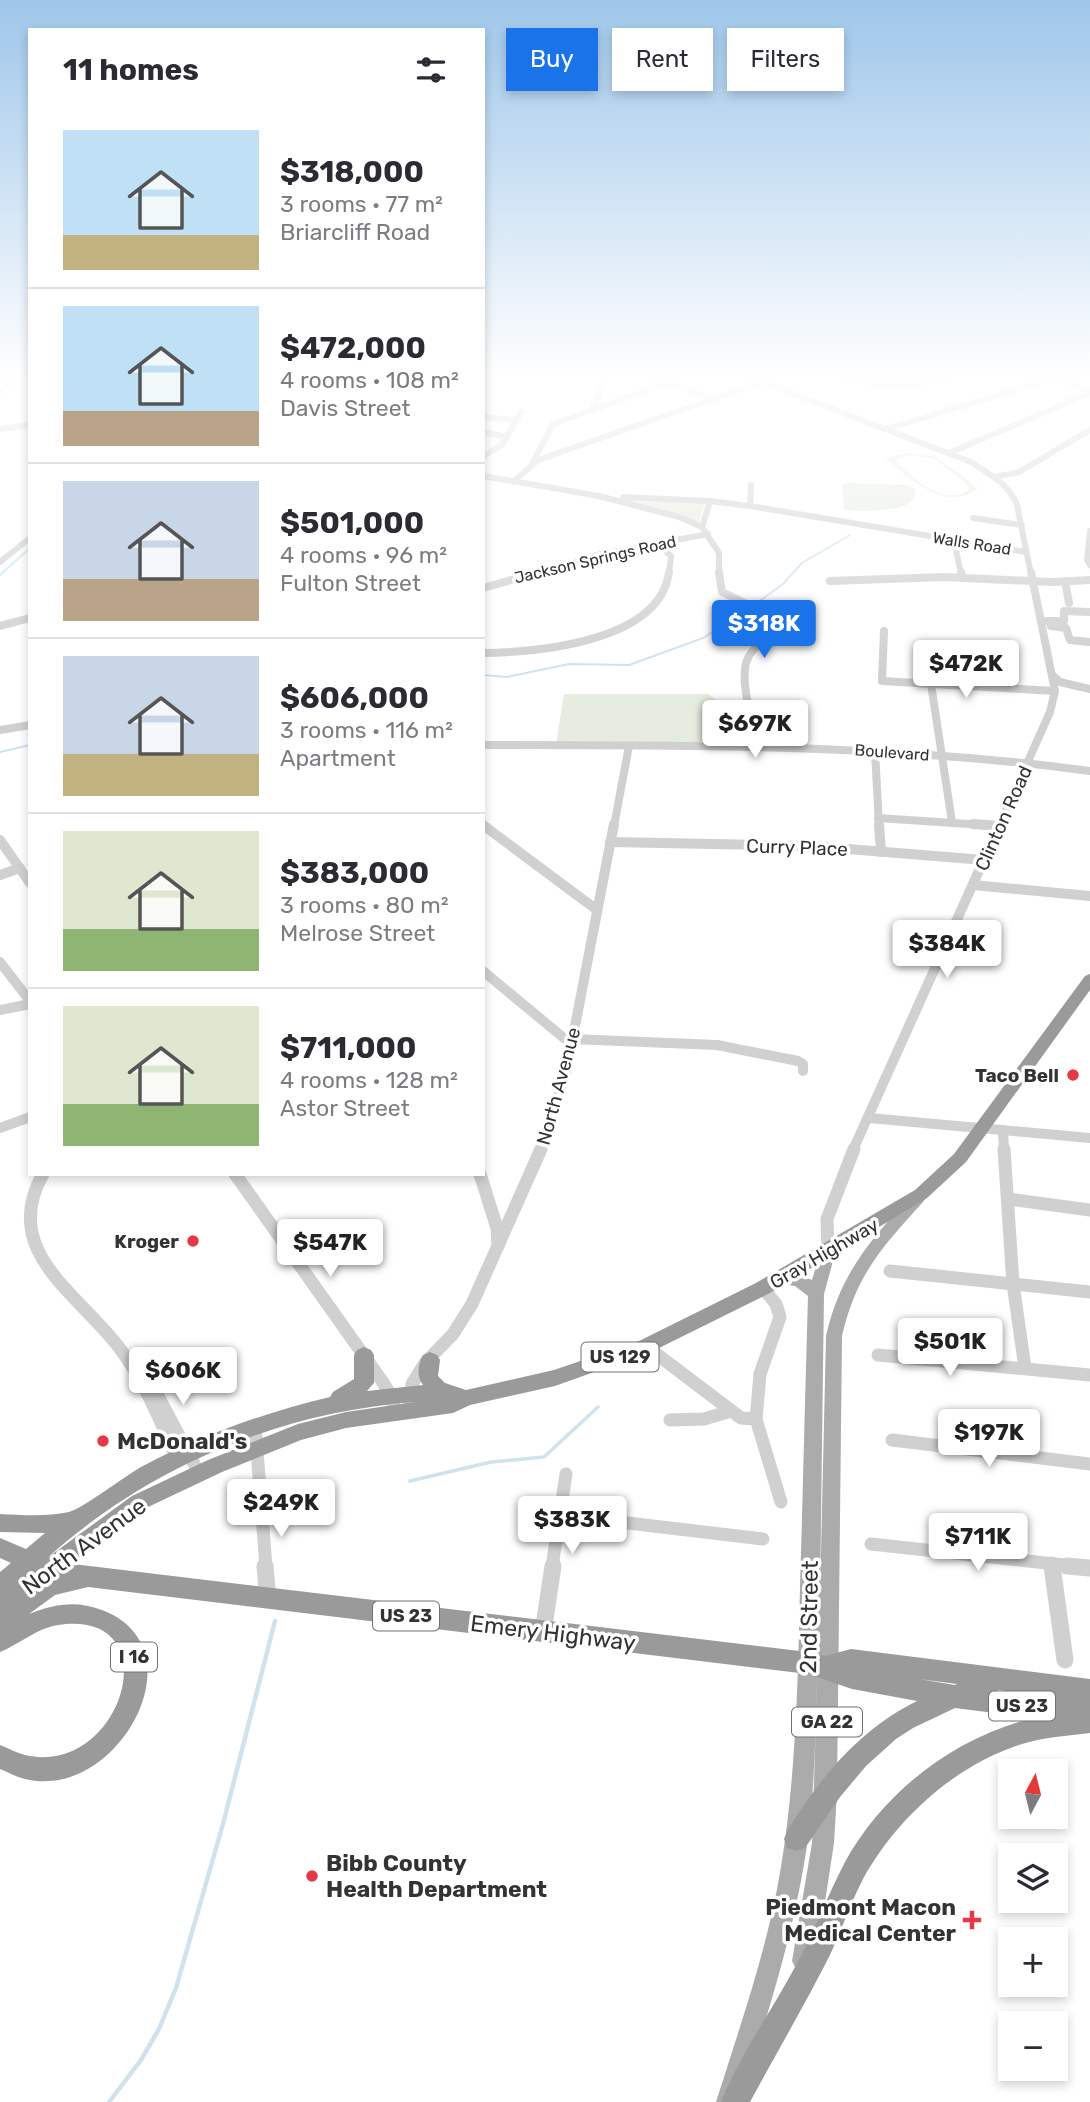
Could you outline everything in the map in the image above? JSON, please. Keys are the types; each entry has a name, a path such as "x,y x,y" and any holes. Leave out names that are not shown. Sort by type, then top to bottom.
{"highway":[{"name":"Gray Highway","path":"457,1395 555,1378 646,1346 772,1283 921,1194 960,1158 1090,979"},
{"path":"314,1408 362,1387 366,1379 364,1355"},
{"path":"430,1360 428,1378 438,1389 457,1395"},
{"name":"North Avenue","path":"0,1609 52,1570 103,1526 139,1502 189,1462 255,1426 314,1408 400,1403 453,1405 457,1395"},
{"name":"North Avenue","path":"0,1586 75,1521 145,1476 189,1462 257,1447 298,1432 400,1403"},
{"path":"0,1523 31,1525 75,1521"},
{"name":"Emery Highway","path":"0,1548 52,1570 90,1578 818,1664 851,1660 1090,1690"},
{"name":"US 23","path":"0,1622 50,1586 90,1578"},
{"name":"I 16","path":"0,1641 47,1618 80,1614 113,1625 128,1638 137,1667 136,1688 128,1711 115,1735 102,1747 67,1764 47,1769 12,1764 0,1757"},
{"name":"Emery Highway","path":"818,1664 848,1677 954,1698 1090,1710"},
{"path":"796,1839 826,1793 859,1755 890,1729 923,1710 999,1679"},
{"path":"735,2102 824,1940 855,1870 873,1841 905,1804 935,1778 988,1747 1019,1734 1090,1722"}],"main road":[{"name":"2nd Street","path":"728,2102 777,1935 796,1839 806,1737 818,1664 834,1336 838,1313 856,1269 921,1194"},
{"name":"2nd Street","path":"799,1984 823,1843 826,1793 818,1664 816,1294 828,1250"},
{"path":"772,1283 800,1281 809,1285 816,1294"}],"street":[{"path":"513,482 521,474"},
{"path":"989,474 995,477 1009,474"},
{"path":"485,476 599,496 680,517 702,527 719,553 720,589 767,614 773,626 751,652 745,667 756,746"},
{"name":"Clinton Road","path":"828,1250 827,1219 830,1207 1052,707 1052,675 1022,525 1013,495 995,477"},
{"path":"750,506 751,485"},
{"name":"Walls Road","path":"599,496 710,501 750,506 1026,552"},
{"path":"702,527 710,501"},
{"path":"973,518 1022,525"},
{"path":"1090,531 1087,560 1090,565"},
{"name":"Jackson Springs Road","path":"485,587 569,562 708,534"},
{"path":"0,562 28,540"},
{"path":"954,540 962,577"},
{"path":"485,653 574,645 619,629 658,602 664,594 671,556 656,543"},
{"path":"830,581 962,577 1090,580"},
{"path":"1065,581 1069,603"},
{"path":"1090,612 1064,611 1070,640 1090,642"},
{"path":"0,626 28,619"},
{"path":"1041,623 1065,625"},
{"path":"884,631 882,681 1054,690 1090,689"},
{"path":"1052,675 1060,682 1090,689"},
{"path":"932,684 952,822"},
{"path":"0,730 28,725"},
{"name":"Boulevard","path":"485,745 756,746 875,751 1028,762 1090,771"},
{"name":"North Avenue","path":"400,1403 413,1378 463,1321 529,1181 555,1111 572,1042 629,746"},
{"path":"875,751 881,852"},
{"path":"878,818 999,826"},
{"path":"485,826 597,910"},
{"path":"0,840 24,869 0,874"},
{"name":"Curry Place","path":"610,842 811,846 984,860"},
{"path":"973,885 1090,897"},
{"path":"0,962 28,999"},
{"path":"485,973 572,1042 717,1045 798,1061 803,1063 803,1070"},
{"path":"0,1010 28,1003"},
{"path":"0,1128 28,1117"},
{"path":"869,1118 1090,1138"},
{"path":"1003,1130 1013,1284 1025,1368"},
{"path":"42,1176 27,1209 26,1226 30,1243 50,1271 118,1347 148,1391 148,1399 189,1462"},
{"path":"236,1176 400,1403"},
{"path":"481,1176 497,1227 498,1249"},
{"path":"1009,1199 1090,1210"},
{"path":"890,1270 1090,1292"},
{"path":"772,1283 780,1317 760,1374 756,1419 781,1502"},
{"path":"646,1346 741,1418 756,1419"},
{"path":"878,1355 1090,1375"},
{"path":"670,1420 704,1419 731,1411"},
{"path":"255,1426 268,1600"},
{"path":"892,1440 1090,1464"},
{"path":"543,1632 566,1474"},
{"path":"560,1515 763,1539"},
{"path":"871,1544 1090,1568"},
{"path":"1052,1563 1065,1661"}],"shaded area":[{"path":"906,474 910,474 930,489 949,495 969,490 968,485 954,474 959,474 978,488 966,495 954,497 942,495 917,483"},
{"path":"842,485 905,485 915,489 915,497 909,503 888,510 844,510"},
{"path":"617,499 705,503 699,522"},
{"path":"564,694 708,694 723,705 739,709 744,721 747,744 556,745"}],"waterway":[{"path":"755,604 782,585 802,563 850,535"},
{"path":"0,575 28,550"},
{"path":"485,675 507,677 569,664 629,665 703,638 749,608"},
{"path":"0,752 28,745"},
{"path":"410,1481 491,1462 544,1457 598,1407"},
{"path":"109,2102 141,2060 159,2029 176,1988 223,1824 275,1621"}],"place":[{"name":"Taco Bell","path":"1073,1075"},
{"name":"Kroger","path":"193,1241"},
{"name":"McDonald's","path":"103,1441"},
{"name":"Bibb County Health Department","path":"312,1876"},
{"name":"Piedmont Macon Medical Center","path":"972,1920"}]}
